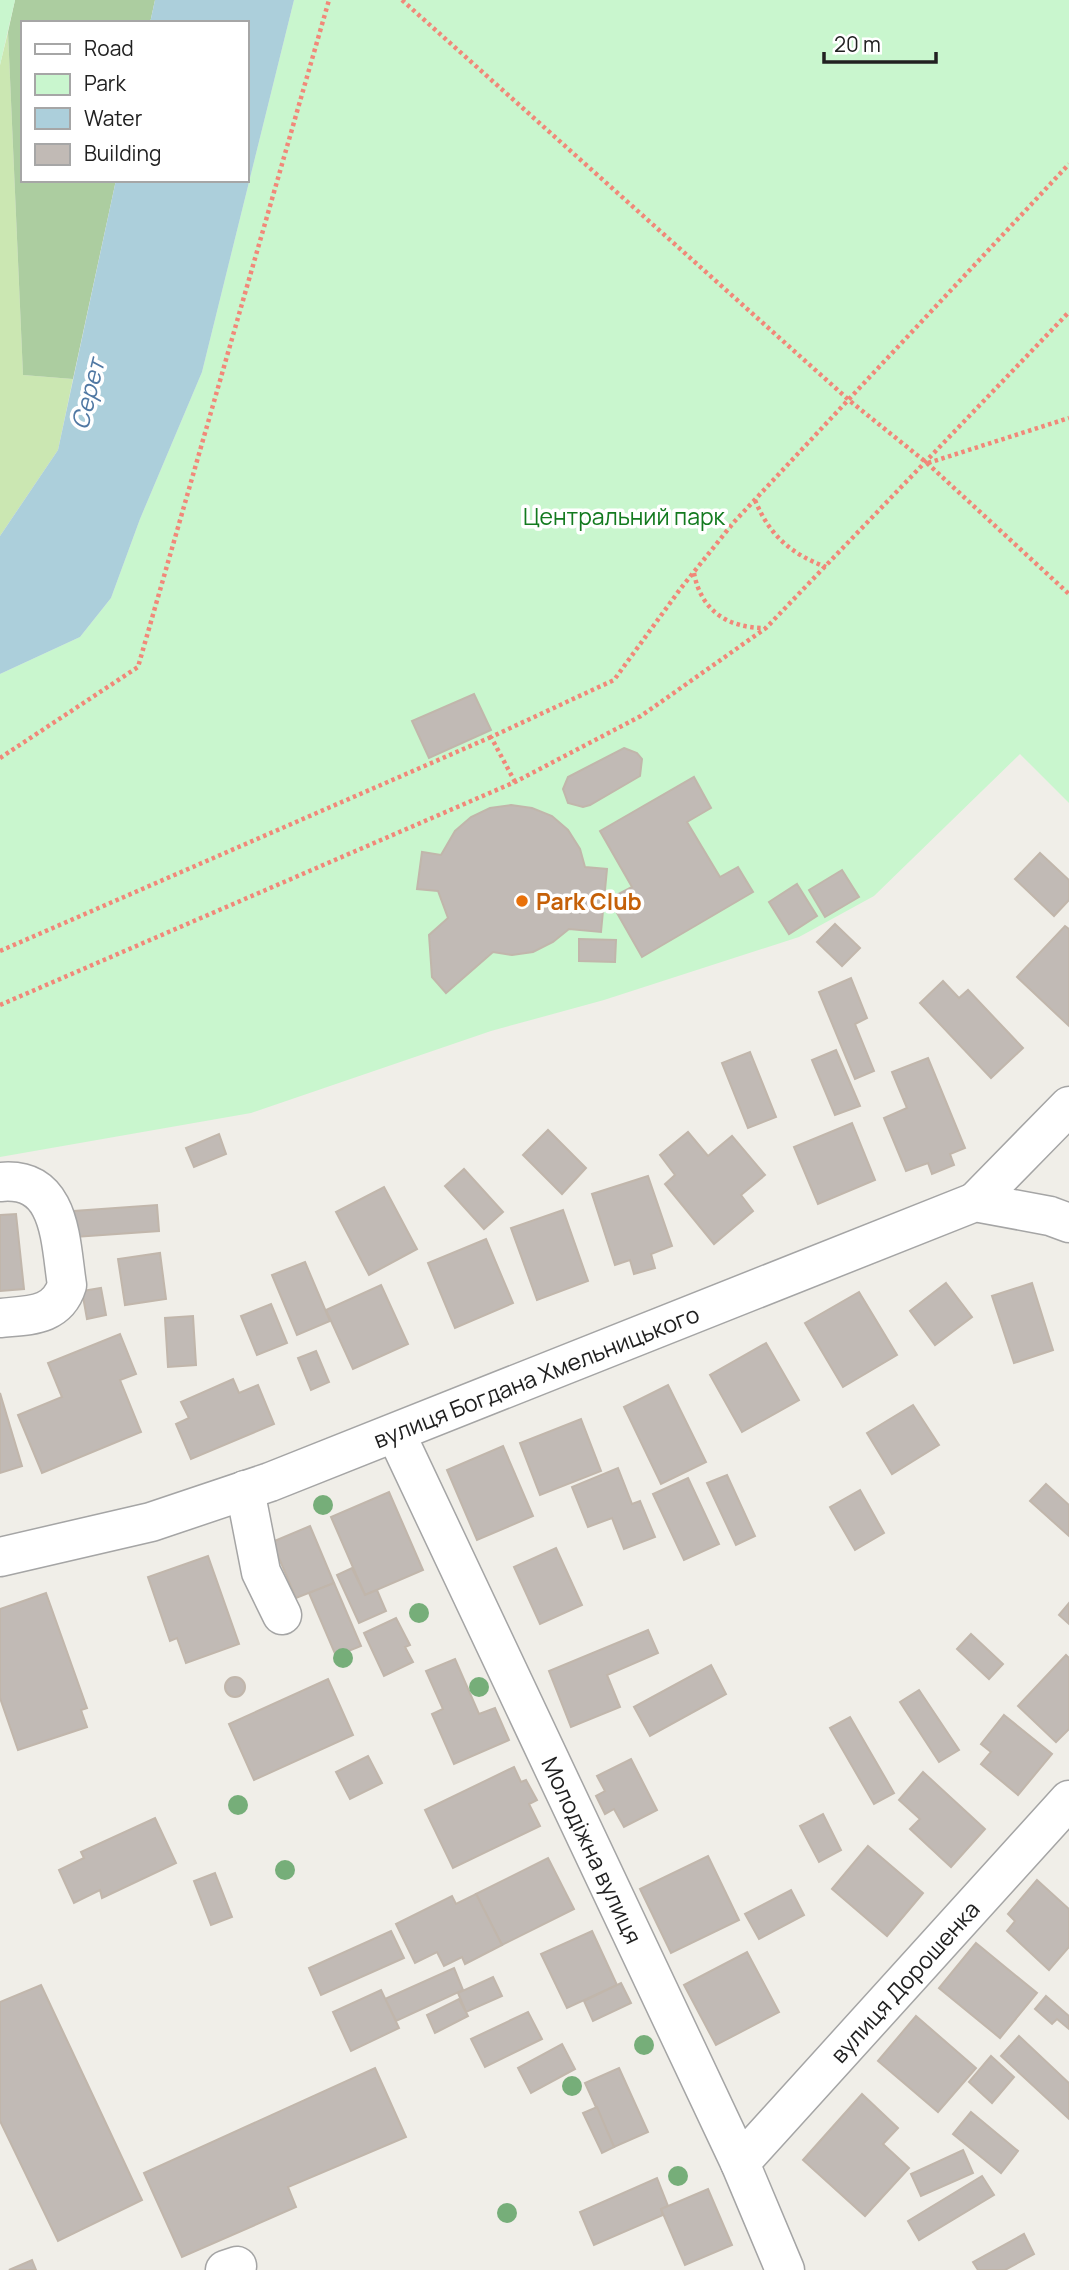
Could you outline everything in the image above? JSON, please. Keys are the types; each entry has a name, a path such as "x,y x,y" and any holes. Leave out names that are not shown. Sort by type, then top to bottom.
{"street":[{"path":"975,1202 1069,1106"},
{"path":"0,1182 14,1181 27,1185 39,1193 56,1213 67,1285 64,1295 50,1310 0,1318"},
{"path":"975,1202 1050,1216 1069,1223"},
{"name":"вулиця Богдана Хмельницького","path":"0,1557 151,1522 245,1490 396,1434 447,1410 975,1202"},
{"name":"Молодіжна вулиця","path":"396,1434 740,2163 785,2270"},
{"path":"245,1490 261,1572 282,1615"},
{"name":"вулиця Дорошенка","path":"740,2163 1069,1800"}],"path":[{"path":"0,758 138,667 329,0"},
{"path":"401,0 850,401 927,463 1069,594"},
{"path":"0,951 491,737 614,680 694,572 755,500 1069,164"},
{"path":"0,1004 515,782 641,716 766,628 1069,312"},
{"path":"927,463 1069,418"},
{"path":"755,500 770,530 780,542 795,553 826,567"},
{"path":"694,572 697,587 713,612 738,626 766,628"},
{"path":"491,737 515,782"}],"green space":[{"path":"0,0 15,0 0,65"},
{"path":"15,0 155,0 150,21 21,21 21,182 116,182 73,379 23,375 8,32"},
{"name":"Центральний парк","path":"294,0 1069,0 1069,803 1020,754 874,896 799,937 604,1000 491,1031 251,1113 0,1157 0,674 80,637 111,598 140,519 202,372"},
{"path":"8,32 23,375 73,379 58,450 0,536 0,65"}],"water":[{"name":"Серет","path":"155,0 294,0 202,372 140,519 111,598 80,637 0,674 0,536 58,450 116,182 248,182 248,21 150,21"}],"building":[{"path":"474,694 491,730 429,758 412,721"},
{"path":"624,748 637,753 642,759 640,776 590,805 583,807 568,803 563,789 568,777"},
{"path":"694,777 711,808 687,822 720,877 738,867 753,892 642,957 609,899 632,887 600,831"},
{"name":"Park Club","path":"511,805 532,808 552,816 568,830 580,849 585,867 607,869 601,932 569,929 553,942 533,952 512,955 493,952 446,993 432,977 429,935 448,918 438,891 417,889 422,852 441,855 455,831 471,817 490,808"},
{"path":"1040,853 1069,880 1069,900 1054,916 1015,879"},
{"path":"842,870 859,897 825,917 809,890"},
{"path":"797,884 817,916 789,934 769,902"},
{"path":"835,924 860,948 842,966 817,942"},
{"path":"1065,926 1069,929 1069,1026 1017,977"},
{"path":"579,939 616,940 615,962 579,961"},
{"path":"851,978 867,1018 855,1024 874,1071 855,1079 819,992"},
{"path":"943,981 959,998 968,990 1023,1048 991,1078 920,1003"},
{"path":"836,1050 860,1106 835,1115 812,1060"},
{"path":"750,1052 776,1117 748,1128 722,1063"},
{"path":"928,1058 965,1148 950,1154 954,1165 932,1174 928,1163 906,1171 884,1118 907,1108 892,1072"},
{"path":"852,1123 875,1180 818,1204 794,1147"},
{"path":"548,1130 586,1168 562,1194 523,1155"},
{"path":"688,1132 708,1156 732,1136 765,1175 741,1195 753,1211 714,1244 665,1184 675,1175 660,1155"},
{"path":"219,1134 226,1154 194,1167 186,1148"},
{"path":"464,1169 503,1212 484,1229 445,1186"},
{"path":"648,1176 672,1246 651,1254 655,1268 634,1274 630,1260 615,1265 592,1194"},
{"path":"384,1187 417,1249 369,1275 336,1212"},
{"path":"157,1205 159,1231 75,1237 74,1211"},
{"path":"563,1210 588,1281 537,1300 511,1228"},
{"path":"16,1214 24,1289 0,1291 0,1215"},
{"path":"486,1239 513,1303 455,1328 428,1263"},
{"path":"160,1253 166,1299 125,1305 118,1259"},
{"path":"305,1262 330,1321 297,1335 272,1275"},
{"path":"946,1283 972,1317 935,1345 910,1311"},
{"path":"1032,1283 1053,1350 1014,1363 992,1296"},
{"path":"381,1285 408,1344 353,1369 326,1310"},
{"path":"101,1288 106,1315 87,1319 82,1291"},
{"path":"859,1292 897,1355 843,1387 805,1323"},
{"path":"271,1304 287,1343 257,1355 241,1316"},
{"path":"193,1316 196,1365 168,1367 165,1318"},
{"path":"120,1334 136,1374 120,1380 141,1432 42,1473 18,1415 62,1397 48,1363"},
{"path":"766,1343 799,1400 742,1432 710,1375"},
{"path":"316,1351 329,1382 311,1390 298,1358"},
{"path":"233,1379 239,1393 258,1385 274,1424 191,1459 176,1424 189,1418 181,1402"},
{"path":"668,1385 706,1462 661,1484 624,1407"},
{"path":"0,1393 22,1466 0,1473"},
{"path":"913,1405 939,1445 892,1474 867,1433"},
{"path":"581,1419 601,1471 540,1495 520,1443"},
{"path":"503,1446 533,1516 477,1540 447,1470"},
{"path":"618,1468 632,1504 640,1501 655,1537 624,1549 612,1518 588,1527 572,1487"},
{"path":"727,1475 755,1536 736,1545 707,1483"},
{"path":"688,1478 719,1544 684,1560 653,1494"},
{"path":"1046,1484 1069,1505 1069,1536 1030,1501"},
{"path":"860,1490 884,1533 855,1550 830,1507"},
{"path":"389,1492 423,1570 365,1595 331,1517"},
{"path":"310,1526 334,1583 296,1598 272,1542"},
{"path":"556,1548 582,1605 540,1624 514,1567"},
{"path":"208,1556 239,1644 186,1663 177,1638 170,1641 148,1577"},
{"path":"352,1568 365,1595 377,1590 386,1611 359,1623 337,1575"},
{"path":"334,1583 361,1646 336,1656 309,1593"},
{"path":"46,1593 87,1708 81,1710 87,1727 18,1750 0,1698 0,1609"},
{"path":"1069,1603 1069,1624 1059,1615"},
{"path":"396,1618 410,1645 405,1647 413,1662 384,1676 364,1633"},
{"path":"648,1630 658,1653 607,1675 620,1707 571,1727 549,1671"},
{"path":"971,1634 1003,1664 989,1679 957,1649"},
{"path":"1066,1655 1069,1658 1069,1729 1056,1742 1018,1706"},
{"path":"455,1659 479,1714 495,1708 509,1740 454,1764 432,1714 443,1709 426,1671"},
{"path":"711,1665 726,1694 650,1736 634,1707"},
{"path":"235,1677 242,1680 245,1687 242,1694 235,1697 228,1694 225,1687 228,1680"},
{"path":"328,1679 353,1735 254,1780 229,1724"},
{"path":"919,1690 959,1750 939,1762 900,1702"},
{"path":"1004,1715 1052,1754 1018,1795 981,1764 991,1752 981,1744"},
{"path":"850,1717 894,1793 874,1804 830,1728"},
{"path":"368,1756 382,1783 350,1799 336,1772"},
{"path":"631,1759 657,1810 624,1827 614,1809 605,1814 596,1796 605,1791 597,1776"},
{"path":"514,1767 521,1782 526,1780 537,1800 529,1804 540,1826 453,1868 425,1810"},
{"path":"923,1772 985,1829 951,1867 910,1829 920,1819 899,1800"},
{"path":"823,1814 841,1850 819,1862 800,1826"},
{"path":"155,1818 176,1863 102,1898 100,1890 74,1903 59,1870 84,1858 81,1852"},
{"path":"868,1846 923,1893 887,1936 832,1889"},
{"path":"708,1856 739,1920 671,1953 640,1889"},
{"path":"548,1858 574,1909 502,1945 476,1894"},
{"path":"215,1873 232,1917 211,1925 194,1881"},
{"path":"1037,1880 1069,1909 1069,1947 1049,1970 1007,1931 1015,1921 1008,1914"},
{"path":"791,1890 804,1915 759,1939 745,1914"},
{"path":"476,1894 502,1945 465,1964 462,1957 444,1966 437,1952 415,1963 396,1924 452,1896 456,1904"},
{"path":"391,1931 404,1958 321,1995 309,1968"},
{"path":"592,1931 617,1985 567,2008 541,1954"},
{"path":"976,1943 1037,1993 1000,2038 939,1988"},
{"path":"747,1952 779,2012 716,2045 684,1985"},
{"path":"454,1968 463,1990 396,2021 385,1999"},
{"path":"493,1977 502,1996 466,2012 458,1993"},
{"path":"621,1983 631,2003 593,2021 584,2001"},
{"path":"41,1985 142,2200 58,2241 0,2121 0,2002"},
{"path":"381,1990 399,2028 351,2051 333,2012"},
{"path":"1046,1996 1069,2016 1069,2029 1057,2019 1052,2024 1035,2009"},
{"path":"459,1999 468,2016 435,2033 427,2015"},
{"path":"528,2012 542,2039 485,2067 471,2039"},
{"path":"916,2016 976,2068 938,2112 878,2061"},
{"path":"1019,2036 1069,2083 1069,2119 1001,2056"},
{"path":"562,2044 575,2069 531,2093 518,2068"},
{"path":"991,2056 1014,2077 992,2103 969,2082"},
{"path":"375,2068 406,2137 288,2187 296,2207 182,2257 144,2173"},
{"path":"619,2068 648,2132 614,2147 585,2083"},
{"path":"862,2094 898,2128 883,2144 909,2168 865,2216 803,2160"},
{"path":"597,2107 614,2147 602,2153 583,2113"},
{"path":"971,2112 1018,2151 1001,2173 953,2134"},
{"path":"963,2150 973,2173 921,2196 911,2174"},
{"path":"982,2176 994,2195 919,2240 908,2221"},
{"path":"657,2178 668,2206 661,2209 663,2215 594,2245 580,2212"},
{"path":"708,2189 732,2245 685,2265 661,2209"},
{"path":"1024,2234 1034,2254 1005,2270 978,2270 973,2262"},
{"path":"32,2260 36,2270 9,2270"}],"place":[{"name":"Park Club","path":"522,901"}]}
